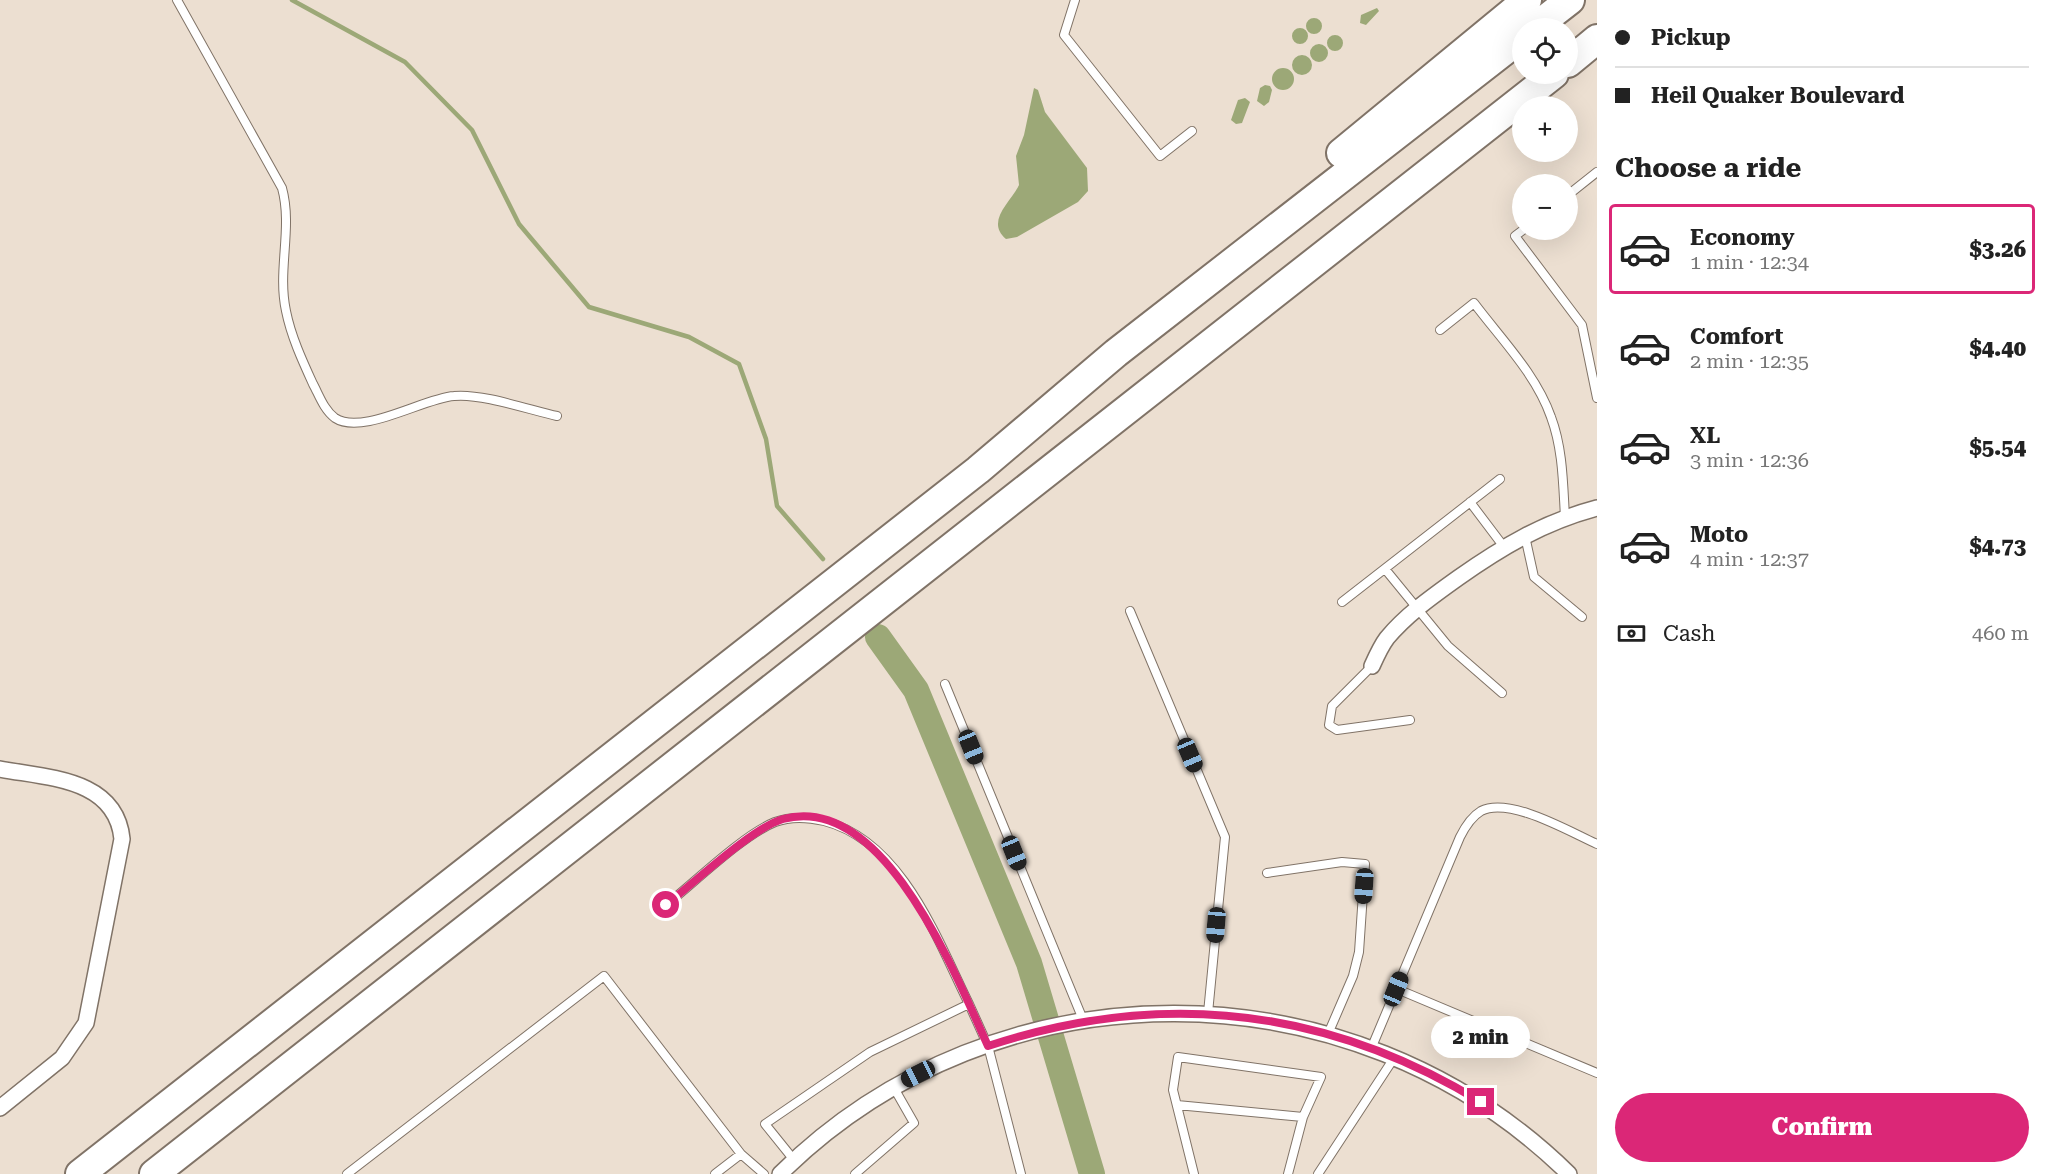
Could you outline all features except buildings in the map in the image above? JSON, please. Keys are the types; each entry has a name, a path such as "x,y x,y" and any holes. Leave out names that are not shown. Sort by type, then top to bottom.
{"highway":[{"path":"1116,353 1213,258 1527,0"},
{"path":"1547,18 1570,0"},
{"path":"1578,55 1597,39"},
{"path":"80,1174 978,470 1116,353 1512,45"},
{"path":"154,1174 1541,84"}],"street":[{"path":"1372,666 1386,639 1417,608 1525,534 1565,517 1597,508"},
{"path":"0,769 78,784 93,790 112,806 118,817 122,838 86,1023 62,1058 0,1108"},
{"path":"780,1174 850,1114 893,1087 952,1059 1040,1030 1060,1026 1151,1014 1208,1013 1253,1018 1328,1034 1394,1058 1461,1090 1498,1113 1569,1174"}],"lane":[{"path":"177,0 282,188 286,211 282,284 285,309 307,371 329,411 342,421 364,422 444,397 462,395 557,416"},
{"path":"1075,0 1064,35 1160,156 1192,131"},
{"path":"1578,187 1597,172"},
{"path":"1518,240 1582,325 1597,398"},
{"path":"1440,330 1474,303 1532,378 1548,408 1556,434 1565,517"},
{"path":"1342,602 1500,479"},
{"path":"1470,502 1504,547"},
{"path":"1525,534 1534,577 1582,617"},
{"path":"1385,569 1448,646 1502,693"},
{"path":"1130,611 1225,837 1208,1013"},
{"path":"1372,666 1332,706 1329,725 1337,730 1410,720"},
{"path":"945,684 1084,1022"},
{"path":"1371,1049 1460,837 1476,815 1496,807 1518,811 1597,844"},
{"path":"666,905 765,827 791,818 829,822 843,827 867,843 900,878 927,922 969,1004 988,1046 1021,1174"},
{"path":"1267,873 1342,862 1365,864 1359,952 1353,976 1328,1034"},
{"path":"347,1174 604,976 741,1154 764,1174"},
{"path":"1396,989 1597,1073"},
{"path":"794,1160 765,1124 870,1052 969,1004"},
{"path":"1194,1174 1173,1090 1178,1057 1321,1077 1303,1117 1288,1174"},
{"path":"1318,1174 1394,1058"},
{"path":"855,1174 914,1123 893,1087"},
{"path":"1177,1105 1303,1117"},
{"path":"715,1174 741,1154"}],"shaded area":[{"path":"1377,8 1379,11 1366,25 1360,23 1361,15"},
{"path":"1314,18 1320,20 1322,26 1320,32 1314,34 1308,32 1306,26 1308,20"},
{"path":"1300,28 1308,36 1300,44 1292,36"},
{"path":"1335,35 1341,37 1343,43 1341,49 1335,51 1329,49 1327,43 1329,37"},
{"path":"1319,44 1325,47 1328,53 1325,59 1319,62 1313,59 1310,53 1313,47"},
{"path":"1302,55 1309,58 1312,65 1309,72 1302,75 1295,72 1292,65 1295,58"},
{"path":"1283,68 1291,71 1294,79 1291,87 1283,90 1275,87 1272,79 1275,71"},
{"path":"1265,85 1270,86 1272,90 1269,102 1264,106 1257,101 1260,88"},
{"path":"1034,88 1038,90 1045,112 1087,168 1088,191 1078,202 1017,237 1006,239 1000,232 999,218 1019,185 1016,156 1024,135"},
{"path":"1245,98 1250,102 1242,123 1236,124 1231,120 1238,100"}],"waterway":[{"path":"292,0 405,62 472,130 519,224 589,307 689,337 739,364 766,439 777,506 823,559"},
{"path":"878,637 916,690 1029,963 1092,1174"}],"route":[{"path":"666,905 765,827 791,818 804,817 829,822 843,827 867,843 880,854 900,878 950,965 988,1046 1040,1030 1106,1019 1198,1012 1229,1014 1308,1029 1349,1040 1433,1076 1481,1102"}]}
